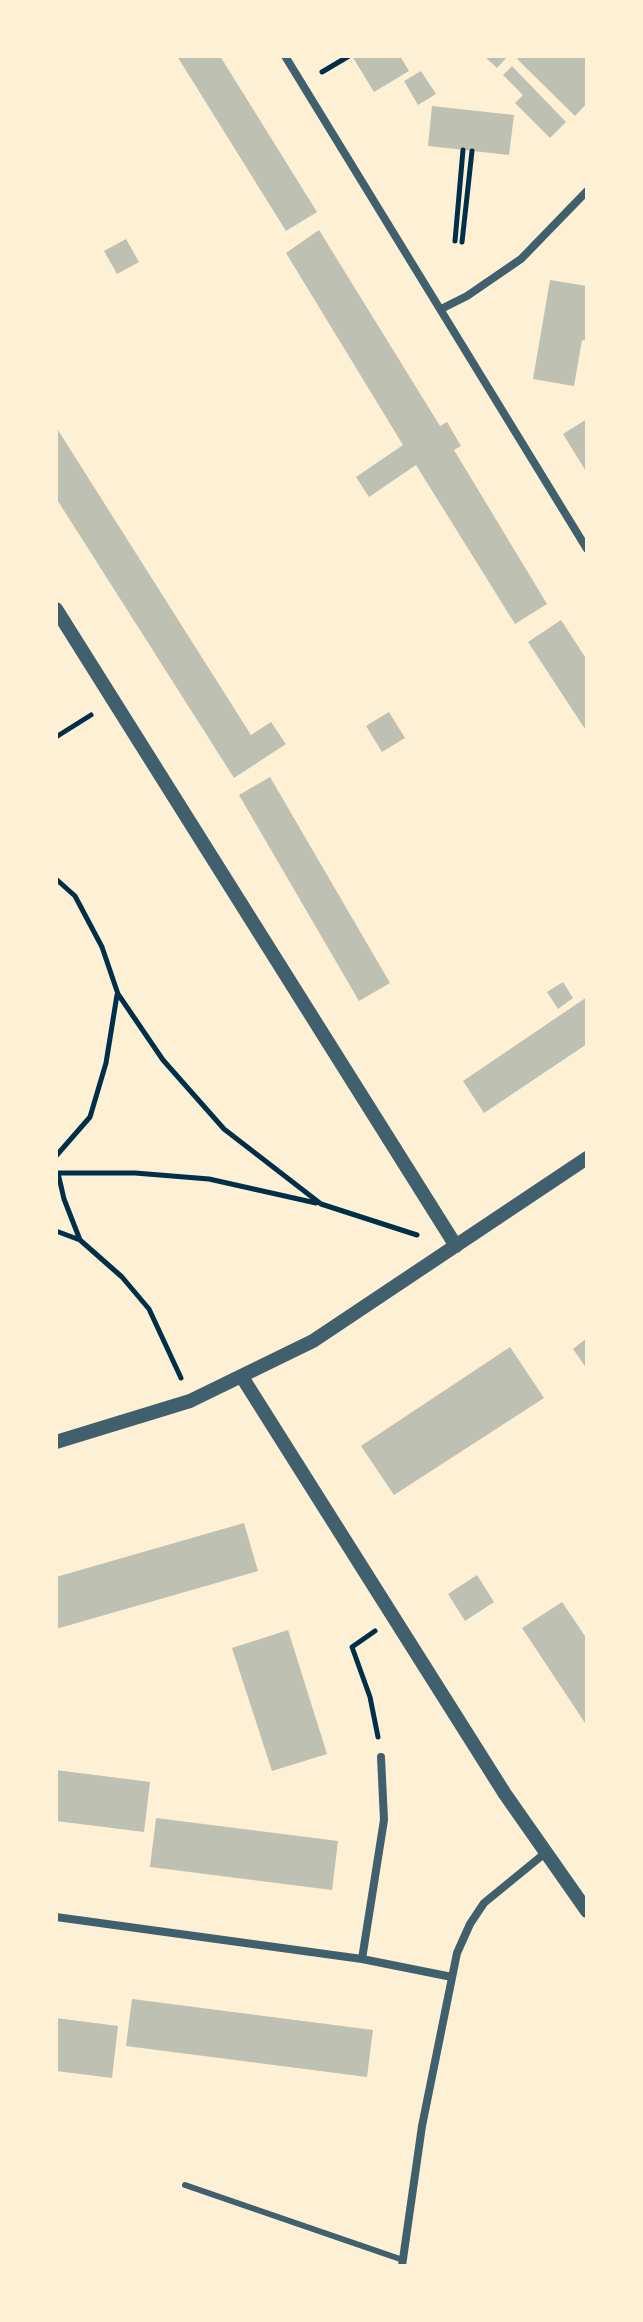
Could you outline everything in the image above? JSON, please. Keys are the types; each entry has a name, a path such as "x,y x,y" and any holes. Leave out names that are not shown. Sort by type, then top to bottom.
{"street":[{"path":"285,56 587,549"},
{"path":"441,309 467,296 521,259 587,191"},
{"path":"56,609 456,1246"},
{"path":"56,1442 190,1401 313,1341 587,1158"},
{"path":"242,1377 544,1854 587,1911"},
{"path":"362,1959 384,1820 381,1757"},
{"path":"402,2263 422,2126 457,1953 476,1913 497,1890 544,1854"},
{"path":"56,1917 362,1959 452,1977"}],"lane":[{"path":"185,2185 402,2263"}],"path":[{"path":"318,75 349,56"},
{"path":"463,150 459,241 472,151"},
{"path":"56,737 112,701"},
{"path":"56,879 75,896 102,947 118,994 163,1060 224,1129 321,1204"},
{"path":"56,1156 90,1117 106,1063 118,994"},
{"path":"80,1240 57,1172 135,1173 209,1179 321,1204 456,1246"},
{"path":"56,1231 80,1240 122,1277 149,1309 190,1401"},
{"path":"381,1757 370,1697 352,1647 394,1618"}],"building":[{"path":"177,56 220,56 317,212 286,231"},
{"path":"352,56 400,56 409,71 374,92"},
{"path":"484,56 508,56 497,68"},
{"path":"520,56 587,56 587,103 575,116 517,59"},
{"path":"512,66 566,122 550,138 515,103 523,95 503,75"},
{"path":"421,71 436,94 418,105 404,81"},
{"path":"432,106 514,115 509,155 428,146"},
{"path":"319,230 440,426 447,422 461,446 454,450 547,604 515,624 416,465 369,497 356,477 403,445 286,253"},
{"path":"126,239 139,262 117,274 104,251"},
{"path":"550,280 587,286 587,341 582,340 574,386 533,379"},
{"path":"587,419 587,473 563,434"},
{"path":"56,427 251,735 271,722 286,744 234,778 56,498"},
{"path":"561,620 587,660 587,732 528,642"},
{"path":"389,712 405,738 382,752 366,726"},
{"path":"270,777 390,983 359,1001 239,795"},
{"path":"563,982 573,998 558,1009 547,992"},
{"path":"587,997 587,1044 484,1113 463,1081"},
{"path":"587,1338 587,1369 573,1349"},
{"path":"510,1347 544,1398 394,1495 361,1446"},
{"path":"244,1523 258,1571 56,1629 56,1577"},
{"path":"477,1575 494,1602 465,1621 448,1594"},
{"path":"562,1602 587,1639 587,1726 522,1628"},
{"path":"288,1630 327,1754 272,1771 232,1648"},
{"path":"56,1770 150,1782 144,1832 56,1821"},
{"path":"156,1818 338,1841 332,1890 150,1867"},
{"path":"132,1999 373,2030 367,2077 126,2046"},
{"path":"56,2018 118,2026 112,2078 56,2071"}]}
